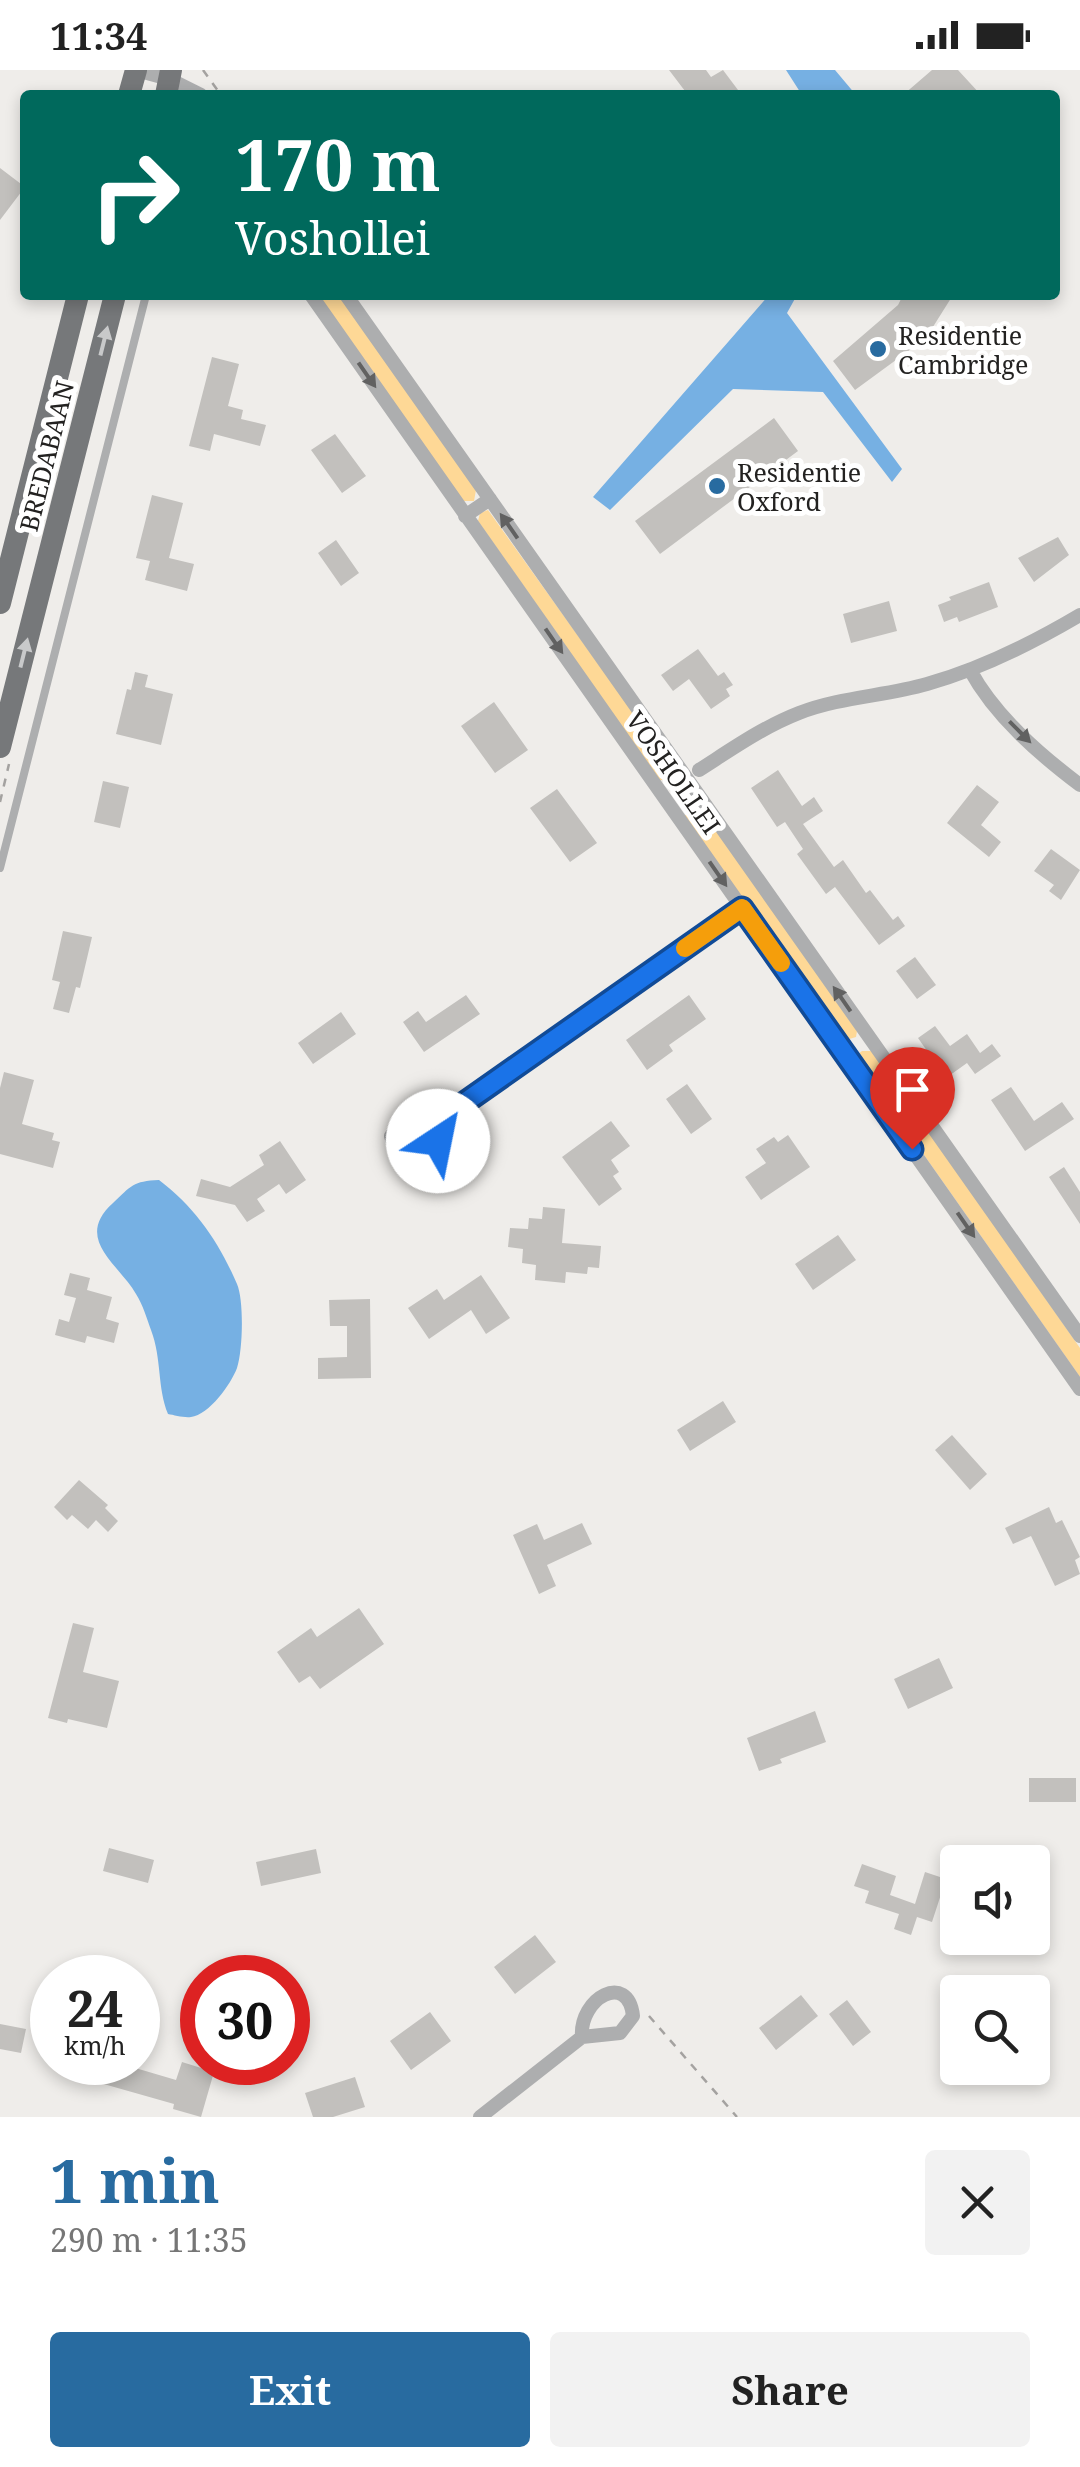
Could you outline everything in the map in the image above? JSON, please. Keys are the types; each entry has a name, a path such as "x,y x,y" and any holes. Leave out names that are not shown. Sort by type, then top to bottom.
{"main road":[{"name":"BREDABAAN","path":"0,603 77,300"},
{"name":"BREDABAAN","path":"0,747 114,300"}],"street":[{"path":"136,70 169,81"},
{"name":"VOSHOLLEI","path":"314,300 1080,1389"},
{"name":"VOSHOLLEI","path":"350,300 1080,1336"},
{"path":"465,516 490,499"},
{"path":"699,770 763,730 798,714 827,704 926,685 970,670 1080,615"},
{"path":"970,670 983,694 1025,738 1080,785"},
{"path":"440,1120 742,908"},
{"path":"846,1054 870,1038"},
{"path":"480,2117 582,2037 620,2033 628,2025 633,2008 620,1994 608,1992 594,1999 583,2018 582,2037"}],"lane":[{"path":"0,868 145,300"}],"path":[{"path":"633,2008 661,2027 737,2117"}],"shaded area":[{"path":"322,300 343,300 476,490 474,501 463,501"},
{"path":"488,510 675,771 660,781 478,521 480,513"},
{"path":"700,807 857,1031 856,1037 841,1038 684,816"},
{"path":"873,1051 1080,1348 1080,1377 858,1061 857,1055"}],"water":[{"path":"786,70 835,70 852,90 799,90"},
{"path":"765,300 794,300 787,313 902,469 892,482 823,392 733,389 610,510 593,497"},
{"path":"159,1180 195,1214 214,1240 237,1284 241,1301 237,1368 212,1405 191,1417 168,1414 143,1307 98,1240 97,1228 113,1203 133,1185"}],"building":[{"path":"669,70 706,70 711,77 723,70 738,90 684,90"},
{"path":"932,70 958,70 976,90 909,90"},
{"path":"0,168 20,183 20,194 0,220"},
{"name":"Residentie Cambridge","path":"900,300 950,300 926,338 855,390 833,361"},
{"path":"212,357 239,364 228,406 243,410 241,419 266,425 260,446 214,434 210,451 189,446"},
{"name":"Residentie Oxford","path":"774,418 798,451 660,554 635,521"},
{"path":"335,434 366,476 342,493 311,450"},
{"path":"152,495 183,503 169,558 194,564 187,591 145,580 150,561 136,558"},
{"path":"1058,537 1069,555 1034,582 1018,558"},
{"path":"336,540 359,573 341,586 318,553"},
{"path":"989,582 998,607 959,622 957,617 944,622 938,605"},
{"path":"889,601 897,631 851,643 843,614"},
{"path":"698,649 718,676 724,672 733,685 726,689 730,696 711,709 689,679 673,691 661,675"},
{"path":"135,672 148,675 145,687 173,694 161,745 116,734"},
{"path":"494,702 528,750 495,773 461,726"},
{"path":"778,770 802,806 814,797 823,811 803,824 834,867 843,860 866,893 870,890 893,920 898,916 905,926 879,945 835,887 826,894 797,854 803,849 785,822 777,827 751,788"},
{"path":"103,781 129,787 120,828 94,822"},
{"path":"977,785 999,802 981,825 1001,842 989,857 947,823"},
{"path":"557,789 597,843 570,862 530,808"},
{"path":"1051,849 1080,870 1061,900 1049,891 1054,885 1034,871"},
{"path":"63,931 92,937 80,988 76,987 69,1013 53,1009 60,982 52,980"},
{"path":"915,957 936,985 917,999 896,971"},
{"path":"466,995 480,1014 424,1052 403,1022 418,1011 426,1022"},
{"path":"689,995 706,1019 669,1045 673,1051 647,1070 626,1040"},
{"path":"341,1012 356,1034 313,1064 298,1043"},
{"path":"935,1026 950,1046 967,1034 980,1053 992,1044 1001,1056 975,1074 967,1063 946,1078 918,1038"},
{"path":"4,1072 34,1080 22,1124 54,1133 52,1140 60,1142 53,1168 0,1154 0,1088"},
{"path":"687,1084 712,1119 691,1134 666,1099"},
{"path":"1011,1087 1034,1121 1062,1102 1074,1119 1025,1151 991,1100"},
{"path":"611,1121 630,1146 611,1160 619,1172 613,1176 622,1189 599,1206 562,1157"},
{"path":"788,1135 810,1167 761,1200 745,1177 766,1163 756,1149 774,1137 778,1142"},
{"path":"280,1141 306,1180 286,1194 279,1184 257,1199 265,1211 247,1222 235,1205 196,1196 201,1179 230,1187 264,1165 259,1155"},
{"path":"1064,1167 1080,1192 1080,1224 1049,1177"},
{"path":"543,1207 565,1209 562,1243 601,1246 599,1268 588,1267 587,1274 566,1272 565,1283 535,1280 536,1265 522,1263 523,1249 508,1247 510,1228 528,1229 529,1218 542,1219"},
{"path":"838,1235 856,1260 813,1290 795,1264"},
{"path":"70,1273 90,1278 87,1290 112,1297 106,1319 119,1323 114,1343 87,1336 85,1343 55,1335 59,1319 69,1322 76,1298 64,1295"},
{"path":"481,1275 510,1318 486,1334 471,1310 429,1339 408,1308 437,1289 444,1300"},
{"path":"370,1299 371,1378 318,1379 318,1358 347,1357 347,1326 330,1326 329,1300"},
{"path":"723,1401 736,1422 690,1451 677,1430"},
{"path":"952,1435 987,1474 970,1490 935,1450"},
{"path":"79,1480 108,1505 105,1508 118,1521 108,1532 96,1520 88,1529 72,1515 67,1520 54,1507"},
{"path":"1049,1507 1056,1523 1062,1520 1080,1557 1075,1560 1080,1574 1055,1586 1031,1536 1013,1544 1005,1528"},
{"path":"582,1523 592,1544 547,1565 556,1586 539,1594 513,1535 537,1524 544,1540"},
{"path":"359,1608 384,1644 320,1689 310,1676 299,1683 277,1652 311,1628 317,1637"},
{"path":"73,1623 94,1628 83,1672 119,1681 107,1728 48,1718"},
{"path":"939,1658 953,1688 908,1709 894,1679"},
{"path":"815,1711 826,1742 759,1771 747,1738"},
{"path":"1029,1778 1076,1778 1076,1802 1029,1802"},
{"path":"109,1848 154,1860 148,1883 103,1871"},
{"path":"316,1849 321,1873 261,1886 256,1862"},
{"path":"862,1864 896,1876 890,1895 915,1904 925,1872 940,1877 940,1897 932,1922 917,1917 911,1935 894,1929 899,1914 865,1903 869,1891 854,1886"},
{"path":"535,1935 556,1962 515,1994 494,1967"},
{"path":"801,1995 818,2016 776,2050 759,2028"},
{"path":"847,2000 871,2032 853,2046 829,2014"},
{"path":"430,2012 451,2041 411,2070 390,2041"},
{"path":"0,2024 26,2029 21,2053 0,2049"},
{"path":"180,2068 180,2085 210,2085 201,2117 173,2109 174,2104 107,2085 160,2085 160,2075 176,2080"},
{"path":"355,2077 365,2107 333,2117 313,2117 305,2093"}],"slow traffic":[{"path":"685,948 742,908 781,963"}],"place":[{"name":"Residentie Cambridge","path":"878,349"},
{"name":"Residentie Oxford","path":"717,486"}],"route":[{"path":"438,1141 440,1120 742,908 912,1149"}]}
